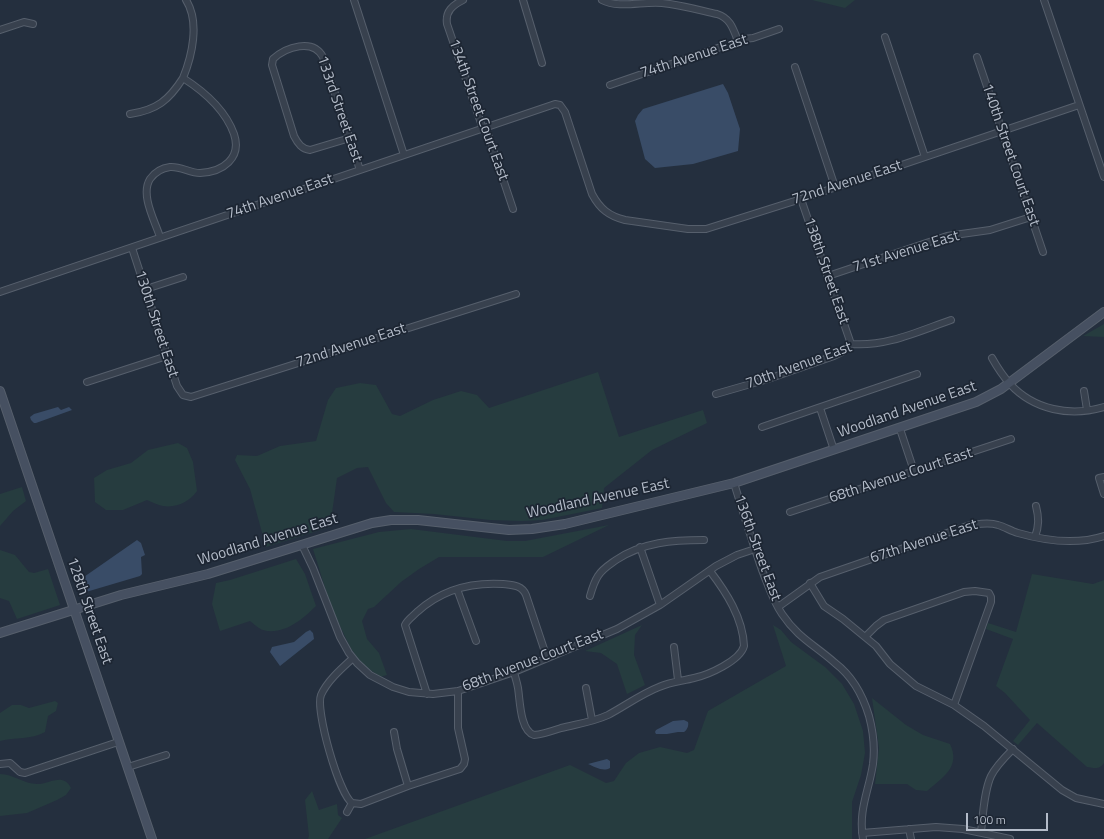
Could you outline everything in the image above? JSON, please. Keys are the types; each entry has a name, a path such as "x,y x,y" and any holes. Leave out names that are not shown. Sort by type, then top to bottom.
{"street":[{"path":"130,114 156,106 167,100 183,78 189,62 193,38 191,15 186,0"},
{"path":"354,0 404,155"},
{"name":"134th Street Court East","path":"463,0 453,6 449,11 447,16 447,24 483,129 488,134 513,209"},
{"path":"523,0 542,63"},
{"path":"602,0 618,5 641,2 662,3 717,14 723,16 729,21 738,41"},
{"path":"1044,0 1104,177"},
{"path":"0,30 24,22 33,24"},
{"name":"74th Avenue East","path":"610,85 738,41 779,30"},
{"path":"885,37 925,157"},
{"name":"133rd Street East","path":"350,138 310,150 305,149 298,143 292,129 272,62 273,59 280,53 300,46 310,46 316,48 323,57 350,138 360,170"},
{"name":"140th Street Court East","path":"977,57 1043,252"},
{"path":"795,67 835,187"},
{"path":"160,237 146,194 148,183 153,176 162,169 171,167 200,173 217,169 228,163 234,155 236,146 234,136 225,116 212,100 183,78"},
{"name":"74th Avenue East","path":"0,292 552,105 560,105 565,112 592,194 601,208 611,215"},
{"name":"72nd Avenue East","path":"611,215 625,220 669,227 706,229 801,199 1079,105"},
{"name":"138th Street East","path":"801,199 851,344"},
{"name":"71st Avenue East","path":"828,276 947,236 990,230 1031,217"},
{"name":"130th Street East","path":"132,248 177,386 183,395 186,396"},
{"path":"146,290 183,277"},
{"name":"72nd Avenue East","path":"186,396 191,397 206,393 516,294"},
{"name":"Woodland Avenue East","path":"0,633 141,589 216,572 365,525 391,520 431,521 503,530 532,529 565,524 734,483 900,428 976,402 989,396 1009,383 1104,312"},
{"name":"70th Avenue East","path":"716,394 768,379 834,356 842,352 851,344 886,342 951,320"},
{"path":"87,382 167,356"},
{"path":"992,358 1009,383 1026,397 1049,409 1074,412 1104,407"},
{"path":"762,427 917,374"},
{"name":"128th Street East","path":"0,391 152,839"},
{"path":"1084,391 1087,410"},
{"path":"820,408 834,450"},
{"path":"900,428 914,471"},
{"name":"68th Avenue Court East","path":"790,512 1011,439"},
{"path":"1101,478 1104,494"},
{"name":"136th Street East","path":"734,483 770,591 785,619 799,636 836,663 845,672 859,692 864,703 872,728 873,764 863,805 863,836"},
{"path":"1035,537 1039,526 1039,517 1036,506"},
{"name":"67th Avenue East","path":"778,606 820,577 970,525 984,523 998,525 1016,533 1052,540 1093,540 1104,536"},
{"path":"590,596 593,585 601,572 620,558 640,547 670,541 704,540"},
{"name":"68th Avenue Court East","path":"302,545 313,568 335,626 353,658 370,675 393,687 409,692 427,694 443,694 458,691 514,672 617,629 660,605 730,558 755,549"},
{"path":"640,547 660,605"},
{"path":"514,672 525,725 531,734 540,734 609,714 650,691 678,680 694,678 714,671 732,660 740,653 744,648 744,641 731,601 710,570"},
{"path":"810,583 824,606 843,618 876,646 890,664 916,686 954,705 984,726 1062,790 1076,798 1104,804"},
{"path":"427,694 405,630 405,623 420,609 436,598 457,588 492,584 519,586 524,591 547,658"},
{"path":"457,588 476,640"},
{"path":"865,637 884,620 964,592 974,591 989,593 991,602 954,705"},
{"path":"674,647 678,680"},
{"path":"353,658 334,677 320,698 320,710 325,738 343,792 348,801 352,803 361,804 408,786 460,769 465,762 465,759 458,728 458,691"},
{"path":"586,688 592,720"},
{"path":"394,732 397,749 408,786"},
{"path":"0,764 10,763 20,772 26,773 118,742"},
{"path":"981,832 991,776 1013,749"},
{"path":"128,767 166,755"},
{"path":"347,812 352,803"},
{"path":"863,836 909,829 949,827 981,832 1010,839"},
{"path":"909,829 910,839"}],"green space":[{"path":"812,0 855,0 845,8"},
{"path":"1104,324 1104,337 1083,336"},
{"path":"598,372 619,437 703,410 707,423 652,450 604,488 602,508 542,520 522,521 490,520 434,514 394,512 386,503 368,467 357,468 337,478 330,527 266,547 250,489 235,460 237,455 257,456 280,446 316,441 328,400 336,388 360,383 376,385 392,414 400,416 433,400 461,391 477,395 489,408"},
{"path":"178,443 187,448 193,462 197,491 186,501 173,506 161,506 147,500 123,510 106,510 95,502 94,478 107,470 131,463 148,450"},
{"path":"22,487 26,501 13,511 0,526 0,494"},
{"path":"609,525 543,557 439,557 419,569 401,582 374,607 368,609 362,621 367,639 379,653 387,675 380,677 360,662 350,647 331,607 313,549 379,532 411,529 507,541 525,541"},
{"path":"0,550 15,555 29,572 34,573 48,569 60,605 17,619 9,601 0,598"},
{"path":"296,559 305,574 316,606 311,611 299,621 278,631 263,630 258,628 250,621 220,631 212,604 216,583"},
{"path":"1032,574 1093,584 1104,580 1104,763 1099,768 1087,767 1037,723 1018,745 1013,741 1030,720 1005,693 996,686 1013,639 986,629 988,623 1016,632"},
{"path":"642,625 635,635 634,655 645,685 627,694 617,664 601,653 585,651"},
{"path":"773,625 781,630 791,642 825,667 842,684 854,704 863,731 865,753 861,775 852,802 852,839 365,839 570,765 606,783 614,781 626,763 639,753 660,747 687,753 694,750 708,711 786,666"},
{"path":"872,698 906,725 923,735 950,744 953,752 952,765 949,771 927,791 916,790 907,784 875,784 879,748"},
{"path":"55,701 58,703 56,711 48,716 45,732 40,735 0,741 0,713 12,705 21,705 29,708"},
{"path":"0,774 5,774 32,784 42,784 60,780 68,783 71,788 66,795 27,813 0,816"},
{"path":"312,791 319,810 337,804 338,815 342,818 328,839 308,839 309,836 305,800"}],"water":[{"path":"723,84 728,93 740,129 738,151 693,164 655,168 645,159 635,121 643,109"},
{"path":"58,407 61,410 69,407 72,410 36,423 31,420 30,417 34,414"},
{"path":"137,540 141,543 145,555 141,557 142,574 140,576 86,592 84,591 81,579"},
{"path":"310,630 313,633 314,639 280,666 270,652 272,647 294,642"},
{"path":"684,720 688,722 688,728 684,732 656,734 655,732 673,721"},
{"path":"607,759 610,761 610,768 607,769 599,769 588,764"}]}
